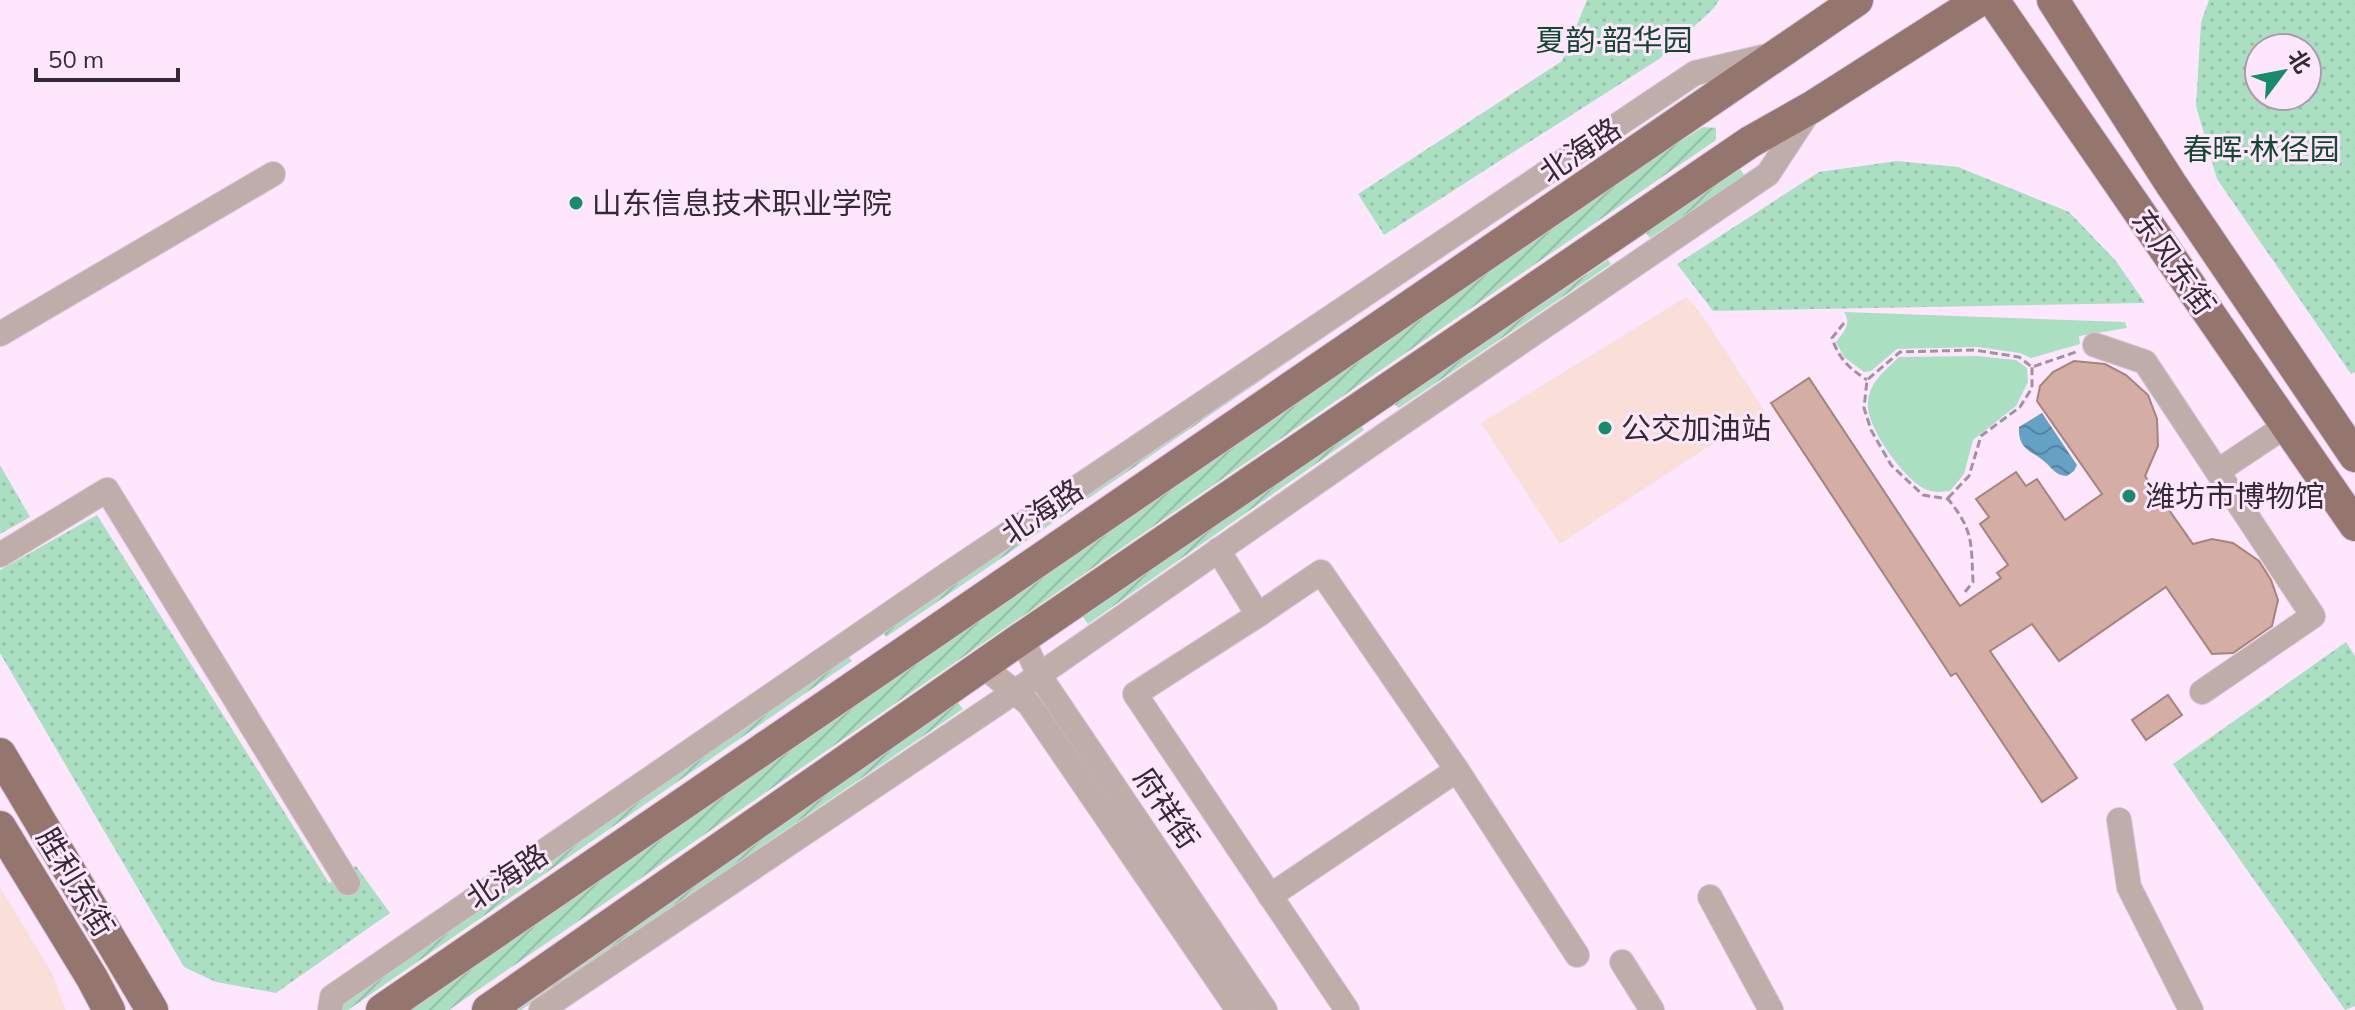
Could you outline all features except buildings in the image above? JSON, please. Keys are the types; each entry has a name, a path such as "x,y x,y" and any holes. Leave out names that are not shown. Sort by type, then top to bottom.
{"main road":[{"name":"北海路","path":"382,1010 1857,0"},
{"path":"488,1010 1022,638 1750,142 1812,107 1980,0"},
{"name":"东风东街","path":"1993,0 2355,525"},
{"name":"东风东街","path":"2053,0 2171,184 2355,456"},
{"name":"胜利东街","path":"0,754 157,1007"},
{"name":"胜利东街","path":"0,827 109,1010"},
{"path":"92,978 97,1010"}],"street":[{"name":"北海路","path":"330,1010 332,997 945,576 1695,73 1781,53"},
{"path":"545,1009 1016,691 1768,174 1812,107"},
{"path":"1571,156 1591,182"},
{"path":"0,334 273,174"},
{"path":"1614,235 1638,263"},
{"path":"2095,345 2145,362 2313,616 2202,692"},
{"path":"1368,403 1389,432"},
{"path":"2218,471 2287,425"},
{"path":"0,555 107,490 348,883"},
{"path":"1218,550 1258,615"},
{"path":"1347,1010 1135,694 1321,572 1457,770 1577,955"},
{"name":"府祥街","path":"1022,638 1039,675 1265,1010"},
{"name":"府祥街","path":"983,666 1029,704 1238,1010"},
{"path":"1270,896 1457,770"},
{"path":"2119,820 2129,887 2191,1010"},
{"path":"1710,897 1771,1010"},
{"path":"1622,962 1652,1010"}],"path":[{"path":"1844,323 1832,338 1837,353 1846,366 1867,380"},
{"path":"2032,367 2095,345"},
{"path":"1965,592 1973,582 1970,533 1960,513 1948,499 1923,495 1891,465 1871,430 1864,408 1867,380 1900,352 1974,350 2019,357 2032,367"},
{"path":"1948,499 1969,476 1981,436 2020,407 2026,398 2032,388 2032,367"}],"shaded area":[{"path":"1686,297 1700,312 1764,410 1560,544 1481,423"},
{"path":"0,887 52,973 66,1010 0,1010"}],"green space":[{"name":"夏韵·韶华园","path":"1587,0 1719,0 1659,59 1384,235 1358,194 1562,61"},
{"name":"春晖·林径园","path":"2209,0 2355,0 2355,372 2351,374 2217,179 2196,106 2201,22"},
{"path":"1703,127 1716,128 1716,140 449,1010 405,1010 1660,154"},
{"path":"1897,161 1958,167 2069,212 2116,261 2145,303 1713,311 1677,264 1819,172"},
{"path":"1740,169 1745,176 1650,238 1645,232"},
{"path":"1608,260 1611,264 1399,408 1393,403"},
{"path":"1348,312 1352,318 886,637 882,630"},
{"path":"1844,312 2125,322 2127,328 2079,336 2080,344 2031,358 2020,353 1977,347 1897,349 1871,371 1864,372 1844,357 1836,342 1847,324"},
{"path":"1977,356 2016,360 2027,368 2028,382 2016,406 1973,440 1964,474 1950,491 1928,490 1907,475 1879,437 1869,412 1869,395 1879,377 1899,357"},
{"path":"1361,425 1364,430 1088,624 1083,617"},
{"path":"0,465 30,517 0,534"},
{"path":"97,515 329,883 356,866 390,913 276,993 216,982 184,967 0,653 0,570"},
{"path":"2346,642 2355,656 2355,1006 2345,1010 2173,764"},
{"path":"846,654 852,661 348,1010 333,1010"},
{"path":"957,701 963,709 521,1010 510,1010"}],"water":[{"path":"2042,413 2077,465 2067,476 2054,471 2026,449 2019,435 2019,427"}],"place":[{"name":"山东信息技术职业学院","path":"576,203"},
{"name":"公交加油站","path":"1605,428"},
{"name":"潍坊市博物馆","path":"2129,496"}]}
